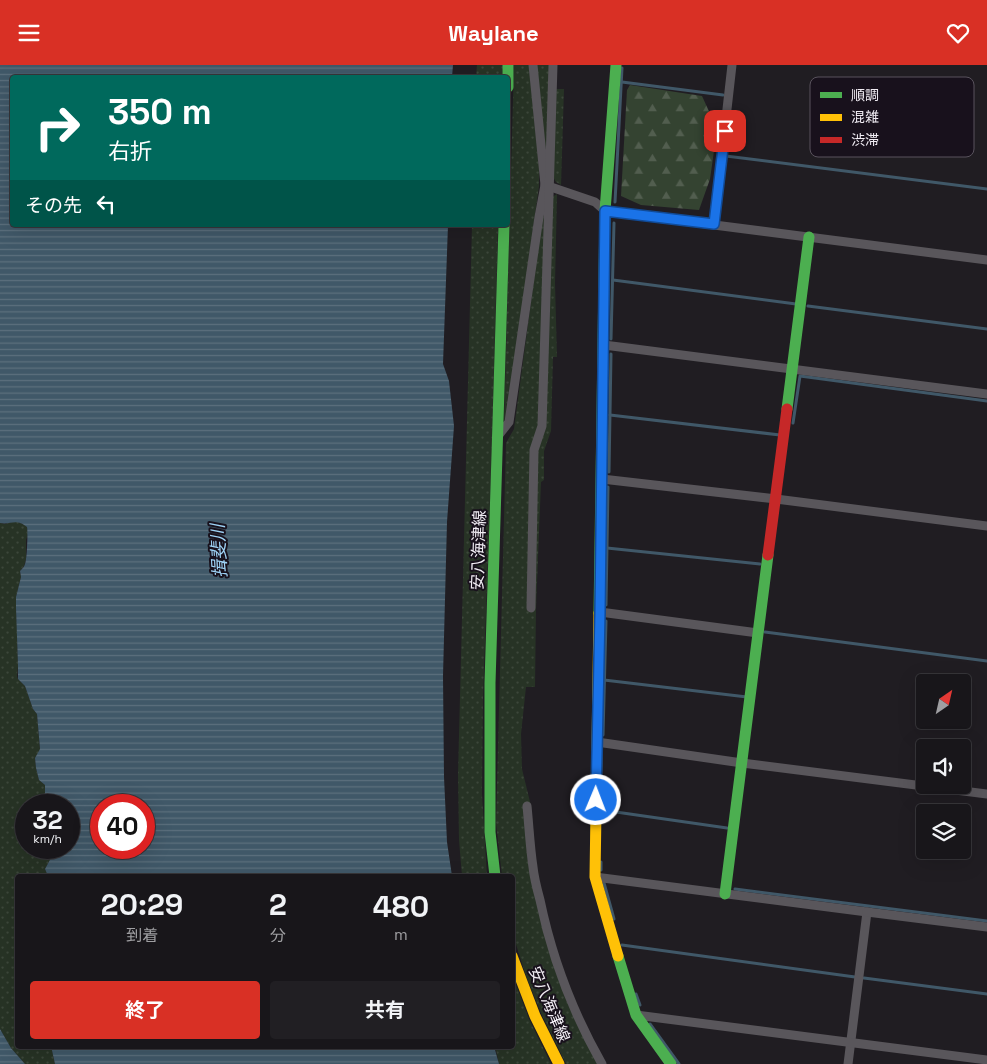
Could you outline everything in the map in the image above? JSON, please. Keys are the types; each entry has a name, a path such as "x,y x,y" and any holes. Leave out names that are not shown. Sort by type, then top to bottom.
{"street":[{"path":"498,436 509,422 539,217 547,185 533,65"},
{"path":"530,608 534,450 542,426 547,185 553,65"},
{"path":"616,65 605,211 595,877 636,1015 671,1064"},
{"path":"714,224 732,65"},
{"path":"547,185 595,202 605,211 987,261"},
{"name":"安八海津線","path":"495,874 490,832 490,683 504,227"},
{"path":"725,894 809,237"},
{"path":"604,345 987,394"},
{"path":"602,479 987,526"},
{"path":"600,612 758,633"},
{"path":"596,742 742,763 987,794"},
{"path":"527,806 533,867 555,960 586,1036 602,1064"},
{"path":"595,877 987,927"},
{"path":"848,1064 867,912"},
{"name":"安八海津線","path":"515,963 535,1016 559,1064"},
{"path":"636,1015 987,1060"}],"green space":[{"path":"477,65 503,65 502,75 476,75"},
{"path":"514,65 529,65 539,165 539,186 507,418 504,420 510,227"},
{"path":"536,65 550,65 547,165"},
{"path":"630,85 702,96 712,118 715,144 710,179 699,210 641,205 621,196 627,90"},
{"path":"556,89 564,89 561,185 553,177"},
{"path":"557,194 555,283 557,357 553,357 551,431 544,451 544,480 541,482 535,687 526,687 521,734 522,769 531,806 541,921 598,1064 566,1064 541,1013 526,976 515,941 515,874 502,874 496,823 506,443 514,429 543,212 546,212 538,447 552,197"},
{"path":"472,227 498,227 483,699 482,794 487,874 462,874 459,840 458,775"},
{"path":"18,522 27,527 26,559 20,571 21,577 16,597 17,676 25,686 33,709 37,714 40,750 35,758 36,768 39,780 45,785 44,794 15,794 15,859 50,859 45,869 47,874 15,874 15,1049 52,1049 55,1064 25,1064 11,1048 0,1029 0,523"},
{"path":"515,982 529,1019 551,1064 499,1064 496,1049 515,1049"}],"water":[{"name":"揖斐川","path":"0,65 453,65 452,75 10,75 10,227 448,227 443,364 449,381 454,426 447,522 443,676 444,777 447,842 452,874 47,874 45,869 50,859 80,859 80,794 44,794 45,785 39,780 36,768 35,758 40,749 37,714 33,709 25,686 18,679 16,597 21,577 20,571 26,561 27,527 17,522 0,523"},
{"path":"0,1029 11,1048 25,1064 0,1064"},
{"path":"52,1049 495,1049 499,1064 55,1064"}],"waterway":[{"path":"615,202 622,68"},
{"path":"622,82 723,95"},
{"path":"726,156 987,189"},
{"path":"611,339 614,223"},
{"path":"613,280 796,304"},
{"path":"808,306 987,329"},
{"path":"609,472 611,354"},
{"path":"793,423 800,376 987,401"},
{"path":"610,415 780,435"},
{"path":"606,605 608,487"},
{"path":"607,548 760,564"},
{"path":"603,735 606,621"},
{"path":"765,632 987,661"},
{"path":"604,680 747,696"},
{"path":"602,810 727,828"},
{"path":"601,862 601,870"},
{"path":"604,883 614,919"},
{"path":"735,889 987,921"},
{"path":"622,945 855,977"},
{"path":"864,978 987,994"},
{"path":"636,994 640,1005"},
{"path":"650,1024 679,1064"}],"traffic: fast":[{"path":"508,65 508,75"},
{"path":"599,613 605,211 616,65"},
{"path":"495,874 490,832 490,683 504,227"},
{"path":"787,409 809,237"},
{"path":"725,894 768,555"},
{"path":"618,956 636,1015 671,1064"}],"traffic: slow":[{"path":"599,613 595,877 618,956"},
{"path":"515,964 535,1016 559,1064"}],"traffic: jam":[{"path":"768,555 787,409"}],"route":[{"path":"596,800 605,211 714,224 725,131"}]}
